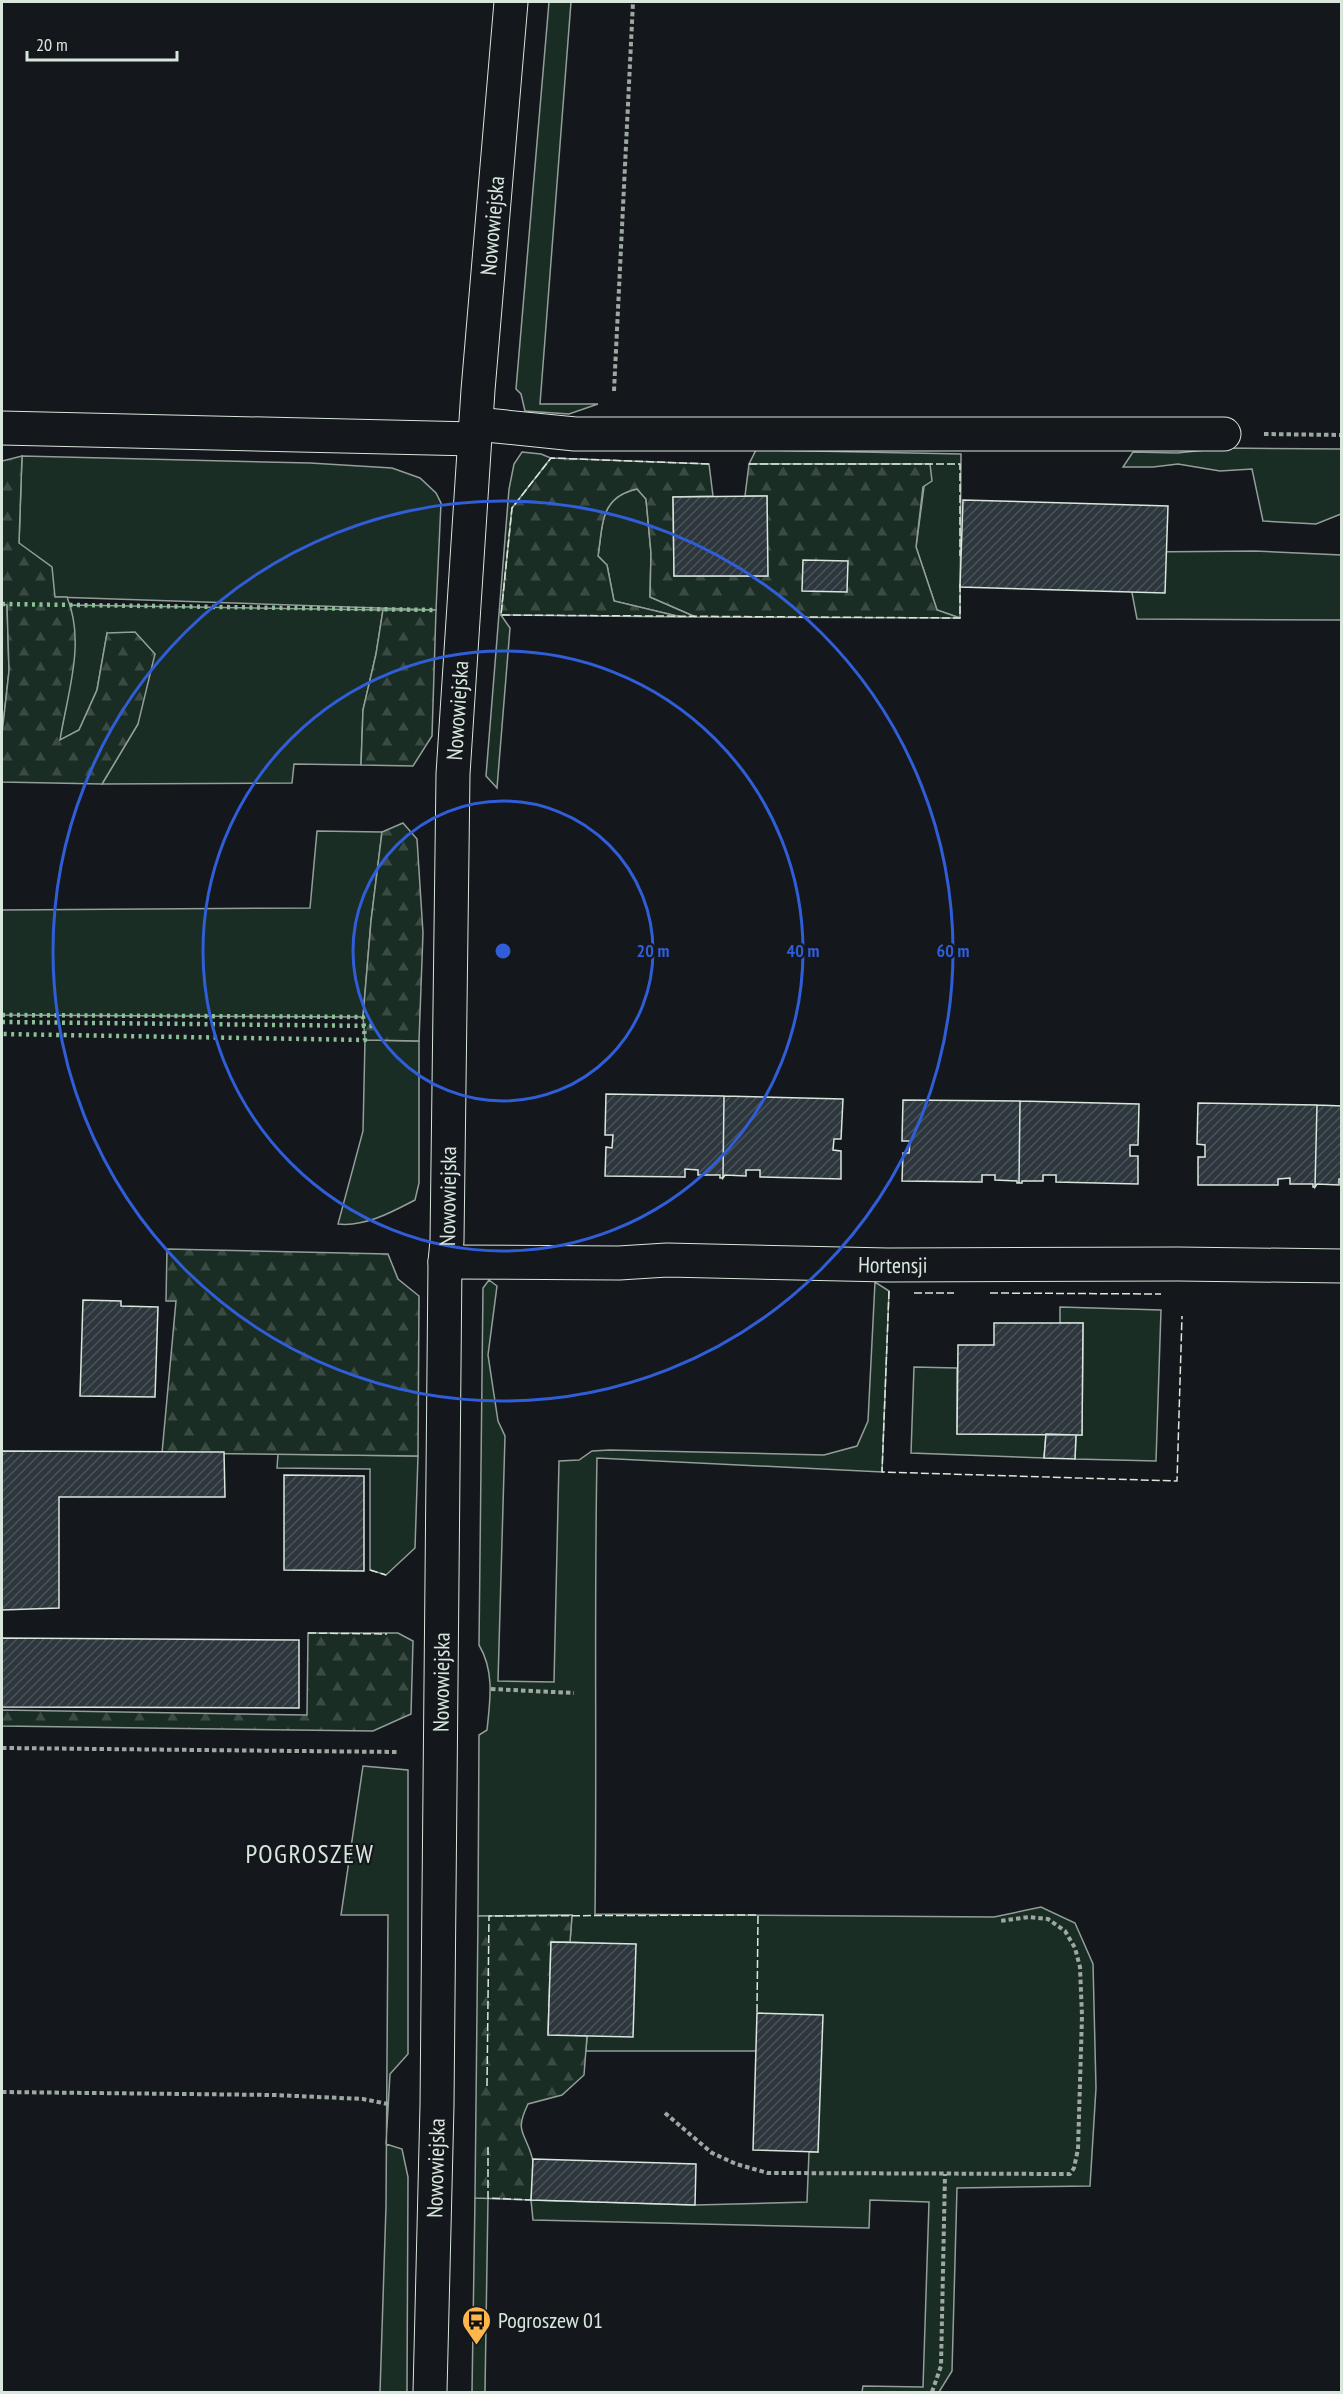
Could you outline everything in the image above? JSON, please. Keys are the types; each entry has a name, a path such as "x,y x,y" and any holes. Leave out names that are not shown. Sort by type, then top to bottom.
{"street":[{"name":"Nowowiejska","path":"430,2392 437,2113 445,1262 453,774 475,432 511,2"},
{"path":"2,428 575,434 1224,434"},
{"name":"Hortensji","path":"445,1262 619,1263 667,1260 888,1265 1341,1266"}],"path":[{"path":"612,434 633,2"},
{"path":"1224,434 1341,435"},
{"path":"491,1689 574,1693"},
{"path":"2,1748 441,1753"},
{"path":"665,2113 712,2153 736,2164 768,2173 1060,2176 1070,2174 1074,2168 1078,2150 1082,2016 1078,1958 1065,1931 1048,1919 1029,1917 1000,1921"},
{"path":"2,2091 274,2095 363,2098 388,2104"},
{"path":"932,2392 941,2366 945,2174"}],"green space":[{"path":"549,2 571,2 540,404 598,404 569,414 525,411 521,394 516,389"},
{"path":"1225,448 1341,449 1341,514 1316,524 1263,521 1252,469 1220,471 1178,464 1123,467 1133,452 1177,453"},
{"path":"756,450 961,454 960,618 937,610 916,547 924,487 930,464 749,464"},
{"path":"522,452 541,454 551,458 512,508 501,615 510,628 497,788 486,776 509,489 514,464"},
{"path":"22,456 310,463 392,468 420,478 436,493 441,503 436,610 55,597 19,543"},
{"path":"22,456 19,543 52,567 55,597 67,597 75,632 73,669 60,740 79,730 97,690 107,633 135,632 155,654 138,724 102,784 2,782 2,734 9,671 7,605 2,604 2,461"},
{"path":"551,458 709,464 713,496 673,497 674,576 767,576 767,496 745,496 749,464 930,464 932,481 923,487 916,547 937,610 960,618 696,617 650,597 651,553 646,499 637,489 616,498 610,505 603,523 598,556 607,565 614,601 681,617 501,615 512,508"},
{"path":"637,489 646,499 651,553 650,597 696,617 681,617 614,601 607,565 598,556 603,523 610,505 616,498"},
{"path":"1255,551 1341,555 1341,620 1137,619 1128,572 1144,552"},
{"path":"2,604 7,604 9,671 2,734"},
{"path":"70,605 383,610 363,710 361,765 294,764 292,783 102,784 138,724 107,634 97,690 79,730 59,741 71,673 73,641"},
{"path":"383,610 436,610 432,736 413,766 361,765 363,710"},
{"path":"403,823 417,839 423,933 419,1041 365,1040 363,1017 371,921 382,832"},
{"path":"317,831 382,832 371,921 363,1017 2,1015 2,910 310,908"},
{"path":"365,1040 419,1041 419,1183 415,1200 378,1218 358,1223 338,1224 363,1131"},
{"path":"167,1249 388,1254 398,1279 419,1296 418,1456 162,1453 176,1301 166,1301"},
{"path":"489,1280 497,1286 488,1355 498,1421 505,1436 498,1681 554,1682 559,1461 579,1460 592,1451 610,1450 824,1455 857,1446 868,1421 875,1282 889,1291 882,1472 597,1458 595,1914 994,1917 1041,1907 1075,1923 1093,1964 1096,2088 1090,2186 957,2188 952,2371 939,2392 862,2392 863,2386 923,2387 929,2202 870,2200 869,2228 533,2220 531,2200 695,2205 807,2202 809,2152 818,2152 756,2051 586,2051 587,2036 636,1945 570,1942 572,1915 478,1916 479,1735 487,1730 490,1697 487,1666 479,1645 483,1288"},
{"path":"1060,1307 1161,1310 1156,1461 1075,1459 1076,1435 1082,1435 1083,1323 1060,1323"},
{"path":"914,1367 957,1368 957,1434 1046,1434 1044,1458 911,1453"},
{"path":"278,1454 418,1456 415,1548 386,1575 370,1570 370,1469 277,1468"},
{"path":"308,1633 398,1633 413,1641 411,1714 373,1731 2,1726 2,1710 307,1715"},
{"path":"363,1766 408,1770 408,2054 390,2074 386,2136 388,1915 341,1915"},
{"path":"572,1915 570,1942 551,1942 548,2034 587,2036 584,2075 562,2095 528,2104 521,2127 534,2168 531,2200 475,2198 478,1916"},
{"path":"386,2144 402,2149 408,2177 407,2392 380,2392"},
{"path":"475,2198 488,2198 485,2392 472,2392"}],"building":[{"path":"767,496 768,576 674,576 673,497"},
{"path":"963,500 1168,506 1165,593 960,587"},
{"path":"803,560 848,561 847,592 802,591"},
{"path":"606,1094 724,1096 723,1178 720,1178 720,1175 698,1175 698,1170 685,1169 685,1177 605,1176 606,1147 612,1148 613,1135 605,1135"},
{"path":"724,1096 843,1099 841,1139 834,1139 833,1150 841,1151 841,1179 760,1177 760,1170 746,1170 746,1176 725,1175 723,1178"},
{"path":"903,1100 1020,1101 1019,1183 995,1180 995,1175 982,1175 982,1182 902,1181 903,1153 909,1153 910,1141 902,1141"},
{"path":"1020,1101 1139,1104 1138,1145 1130,1145 1130,1156 1138,1156 1138,1184 1056,1182 1056,1175 1043,1175 1043,1181 1019,1183"},
{"path":"1198,1103 1317,1105 1315,1187 1313,1184 1290,1184 1290,1178 1278,1179 1278,1185 1198,1185 1198,1157 1205,1157 1205,1145 1197,1144"},
{"path":"1317,1105 1342,1106 1342,1179 1339,1179 1339,1185 1317,1184 1315,1187"},
{"path":"83,1300 121,1301 121,1306 158,1307 155,1397 80,1396"},
{"path":"994,1323 1083,1323 1082,1435 957,1434 958,1345 994,1345"},
{"path":"1046,1434 1076,1435 1075,1459 1044,1458"},
{"path":"2,1451 224,1452 225,1497 59,1497 59,1608 2,1610"},
{"path":"284,1475 364,1476 364,1571 284,1570"},
{"path":"2,1638 299,1640 299,1708 2,1707"},
{"path":"551,1942 636,1944 633,2037 548,2035"},
{"path":"757,2013 823,2015 818,2152 753,2150"},
{"path":"533,2159 696,2164 695,2205 531,2200"}],"hedge":[{"path":"2,604 436,610"},
{"path":"2,1015 363,1017 365,1040 2,1034"},
{"path":"2,1022 377,1026"}],"fence":[{"path":"709,464 551,458 512,508 501,615 960,618 960,583"},
{"path":"749,464 960,464 960,556"},
{"path":"889,1291 882,1472 1177,1481 1182,1316"},
{"path":"914,1293 954,1293"},
{"path":"990,1293 1161,1294"},
{"path":"370,1570 386,1575"},
{"path":"308,1633 387,1634"},
{"path":"487,2086 489,1916 758,1915 757,2013"},
{"path":"488,2147 488,2198 531,2200"}],"place":[{"name":"Pogroszew 01","path":"477,2346"}],"district":[{"name":"POGROSZEW","path":"310,1853"}]}
